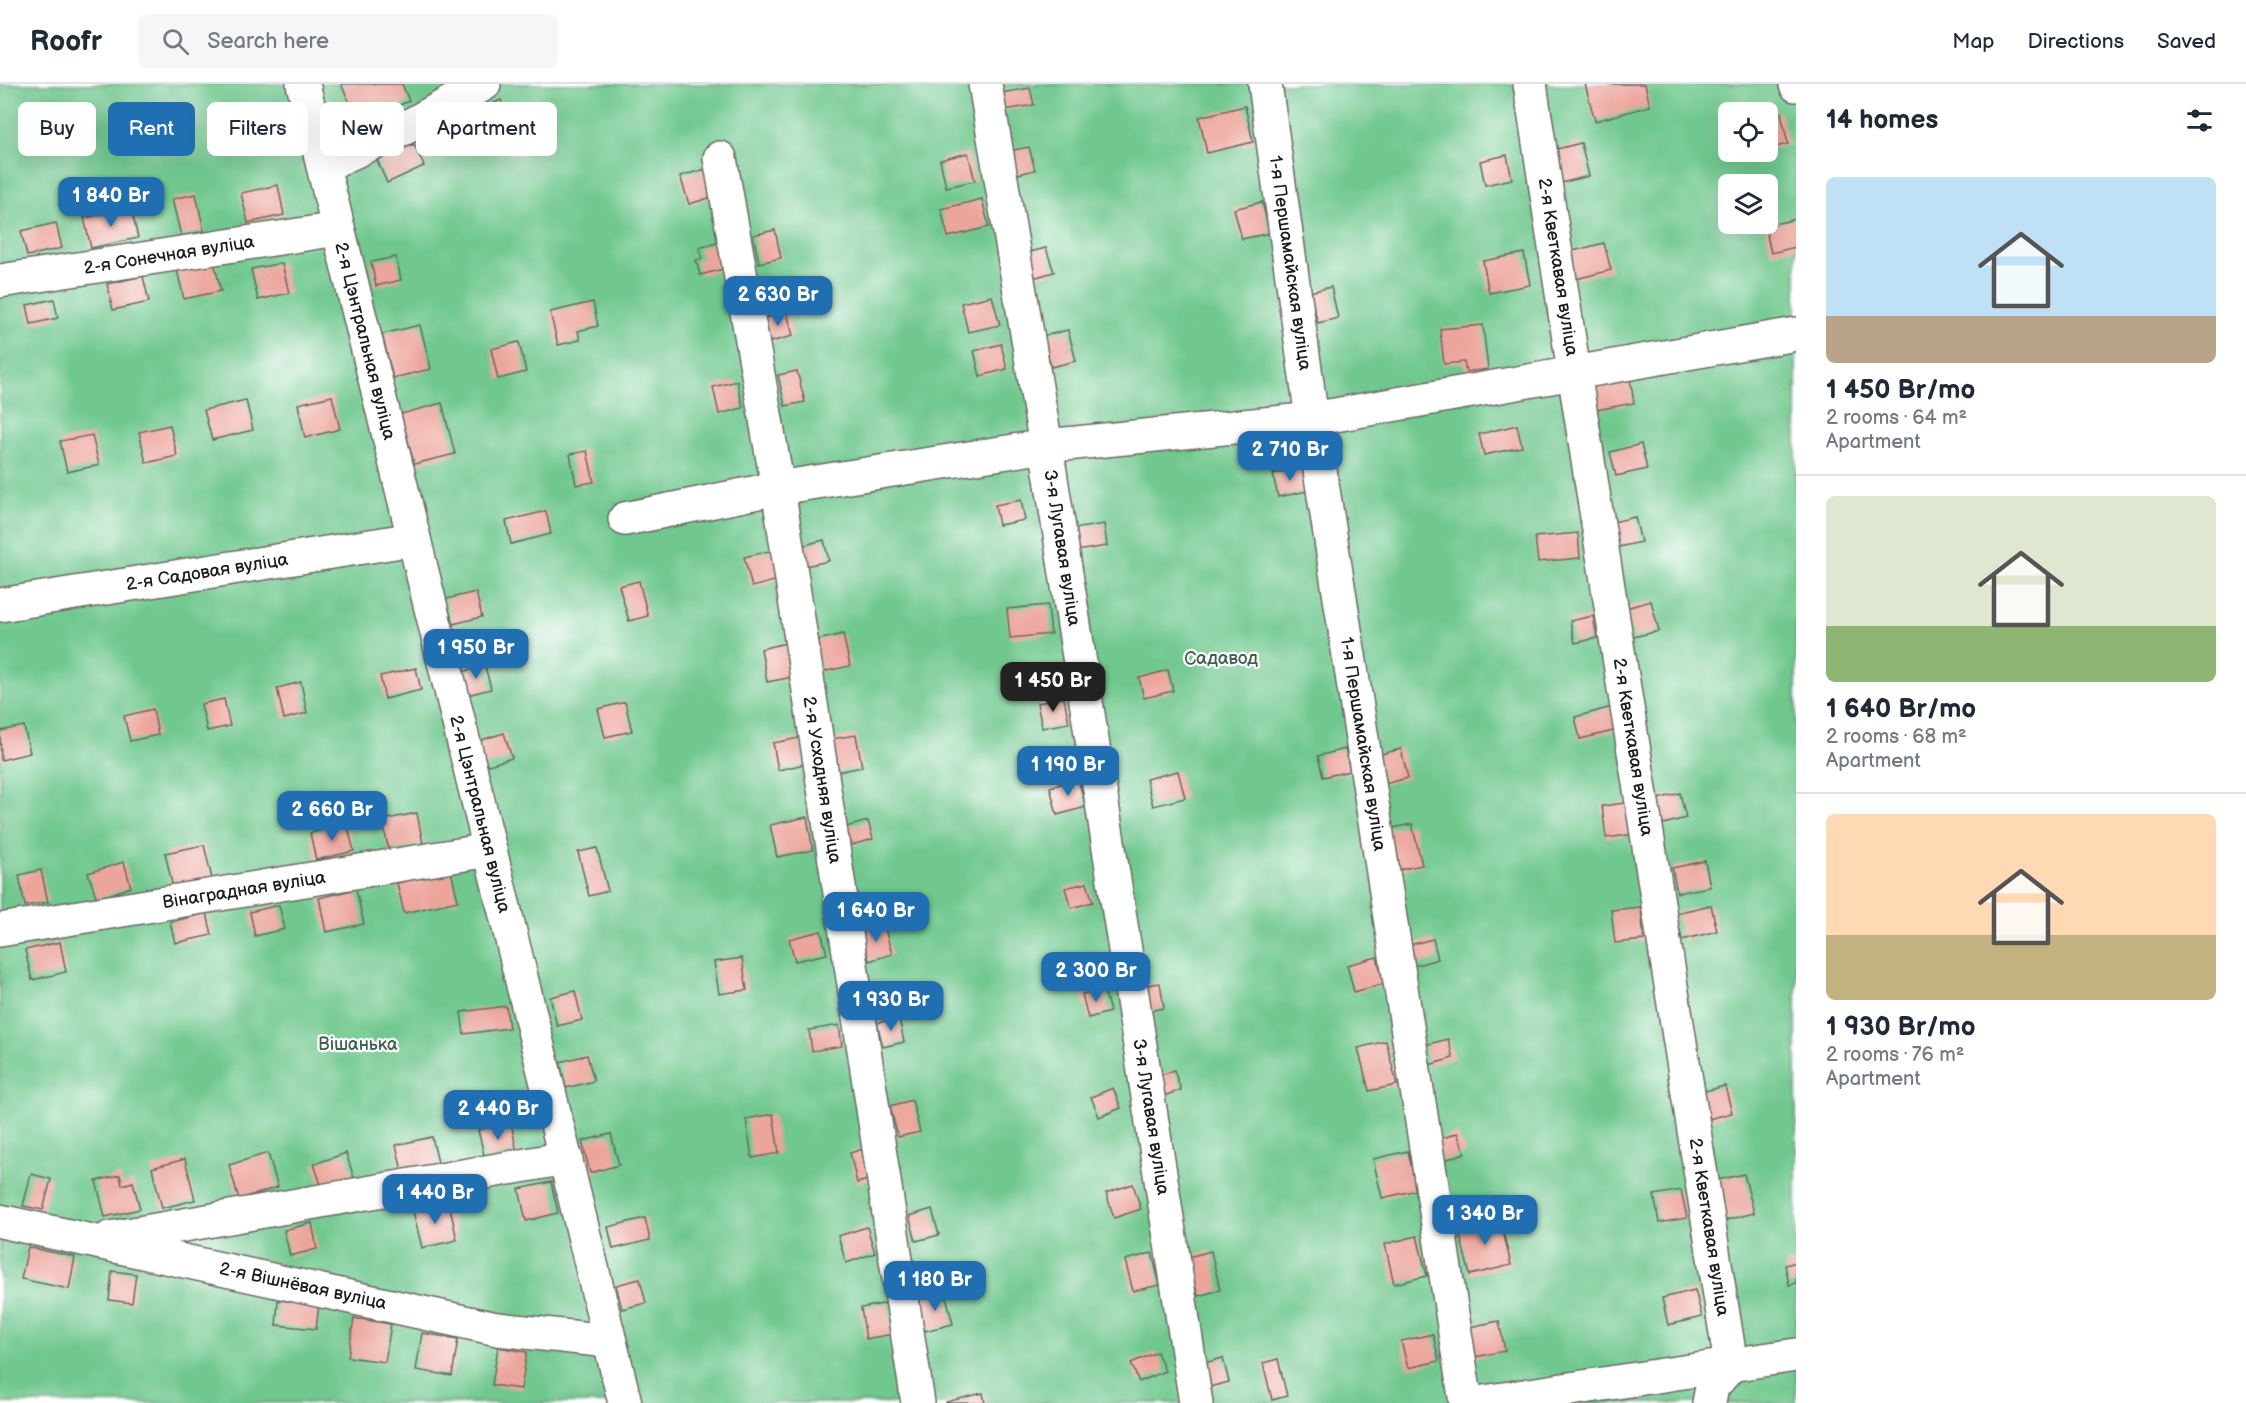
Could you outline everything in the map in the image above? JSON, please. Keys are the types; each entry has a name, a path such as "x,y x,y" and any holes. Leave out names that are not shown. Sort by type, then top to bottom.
{"street":[{"name":"2-я Цэнтральная вуліца","path":"303,84 566,1158 608,1341 625,1403"},
{"path":"323,166 405,128 484,84"},
{"name":"3-я Лугавая вуліца","path":"985,84 1046,446 1196,1403"},
{"name":"1-я Першамайская вуліца","path":"1265,84 1312,419 1466,1403"},
{"name":"2-я Кветкавая вуліца","path":"1530,84 1731,1365"},
{"name":"2-я Усходняя вуліца","path":"720,158 778,488 918,1403"},
{"name":"2-я Сонечная вуліца","path":"0,280 338,229"},
{"path":"626,519 778,488 1046,446 1312,419 1796,334"},
{"name":"2-я Садовая вуліца","path":"0,604 414,539"},
{"name":"Вінаградная вуліца","path":"0,930 489,850"},
{"path":"94,1241 566,1158"},
{"name":"2-я Вішнёвая вуліца","path":"0,1221 496,1329 608,1341"},
{"path":"1477,1403 1796,1355"},
{"path":"1709,1403 1712,1387 1731,1365"}],"green space":[{"name":"Садавод","path":"0,84 1796,84 1796,1403 0,1403"}],"building":[{"path":"341,84 402,84 409,101 404,103 349,102"},
{"path":"1585,84 1645,84 1650,106 1595,121"},
{"path":"1030,88 1034,105 1005,110 1001,93"},
{"path":"1245,106 1253,142 1207,153 1199,117"},
{"path":"1781,113 1788,144 1778,146 1778,114"},
{"path":"1581,143 1589,176 1553,185 1545,152"},
{"path":"414,144 416,156 419,156 424,166 387,183 377,160 386,156 404,156 404,148"},
{"path":"1029,147 1035,170 1014,175 1008,151"},
{"path":"968,153 975,181 946,187 940,160"},
{"path":"1507,155 1512,179 1485,185 1480,161"},
{"path":"714,167 722,194 689,204 680,176"},
{"path":"278,185 284,215 248,223 241,193"},
{"path":"196,194 204,231 181,236 172,199"},
{"path":"982,199 989,227 948,237 941,209"},
{"path":"1262,202 1270,233 1242,239 1234,209"},
{"path":"131,208 138,238 91,248 84,218"},
{"path":"1796,219 1796,247 1771,253 1767,234 1778,234 1778,223"},
{"path":"56,223 62,248 27,256 21,231"},
{"path":"775,230 781,258 759,263 753,235"},
{"path":"724,241 731,267 700,275 696,260 702,259 699,248"},
{"path":"1604,243 1611,270 1576,279 1569,252"},
{"path":"1046,248 1054,272 1033,278 1026,253"},
{"path":"1524,253 1530,285 1489,293 1483,261"},
{"path":"396,257 401,280 376,286 371,262"},
{"path":"214,262 221,291 184,299 177,270"},
{"path":"282,263 289,293 258,300 251,269"},
{"path":"143,276 149,302 113,310 107,284"},
{"path":"1331,287 1338,318 1318,323 1310,292"},
{"path":"992,296 1000,325 968,332 961,303"},
{"path":"54,299 58,318 31,324 27,305"},
{"path":"593,302 598,326 578,331 580,340 558,345 550,312"},
{"path":"787,312 793,336 770,342 764,318"},
{"path":"420,325 431,369 393,378 382,334"},
{"path":"1483,325 1488,369 1466,372 1464,362 1444,364 1440,329"},
{"path":"1068,330 1076,361 1051,367 1043,336"},
{"path":"519,342 526,372 498,379 491,349"},
{"path":"1001,344 1007,369 980,376 974,351"},
{"path":"797,371 805,402 785,406 778,375"},
{"path":"1630,378 1634,403 1596,410 1592,386"},
{"path":"737,381 743,408 719,414 713,387"},
{"path":"332,396 340,429 305,438 298,404"},
{"path":"246,400 253,430 212,440 204,410"},
{"path":"442,403 455,454 414,464 401,414"},
{"path":"170,425 177,456 146,463 139,432"},
{"path":"1517,425 1522,447 1484,455 1479,434"},
{"path":"92,435 99,465 67,472 60,441"},
{"path":"1641,444 1647,469 1616,476 1610,452"},
{"path":"587,451 594,482 576,485 570,454"},
{"path":"1303,468 1308,491 1278,497 1273,474"},
{"path":"1021,500 1025,520 999,525 995,505"},
{"path":"546,511 551,534 511,544 506,521"},
{"path":"1635,517 1641,542 1619,547 1613,522"},
{"path":"1104,524 1107,546 1077,551 1073,529"},
{"path":"1578,533 1580,558 1538,562 1535,537"},
{"path":"824,540 829,561 805,566 801,546"},
{"path":"774,550 781,579 752,587 744,557"},
{"path":"639,581 648,616 629,621 619,586"},
{"path":"476,592 482,617 453,624 446,599"},
{"path":"1651,601 1659,631 1633,637 1626,608"},
{"path":"1048,605 1051,634 1010,638 1007,609"},
{"path":"1593,616 1597,638 1575,643 1570,621"},
{"path":"843,634 850,666 822,672 814,641"},
{"path":"786,643 793,677 767,682 761,649"},
{"path":"485,666 491,689 467,695 461,672"},
{"path":"416,668 421,690 385,699 380,676"},
{"path":"1168,670 1173,691 1144,698 1139,678"},
{"path":"301,682 307,713 284,719 277,688"},
{"path":"1064,698 1069,723 1042,728 1037,703"},
{"path":"224,699 230,726 207,731 201,704"},
{"path":"625,702 632,731 605,737 598,709"},
{"path":"1612,707 1618,730 1580,739 1575,717"},
{"path":"153,709 158,735 130,741 124,716"},
{"path":"24,726 30,753 1,760 0,731"},
{"path":"504,733 512,758 485,766 478,741"},
{"path":"856,735 862,767 837,772 831,739"},
{"path":"799,738 805,764 778,770 773,743"},
{"path":"1345,749 1350,771 1323,777 1318,756"},
{"path":"1401,749 1408,778 1384,784 1377,755"},
{"path":"1178,771 1185,798 1153,806 1146,779"},
{"path":"1078,779 1086,807 1057,815 1050,787"},
{"path":"1680,793 1686,818 1660,825 1654,800"},
{"path":"1633,802 1636,834 1606,838 1602,806"},
{"path":"417,813 423,844 389,851 382,820"},
{"path":"807,817 813,850 777,857 770,825"},
{"path":"868,821 873,839 852,845 846,827"},
{"path":"347,824 354,851 316,860 310,833"},
{"path":"1412,824 1422,865 1398,870 1388,829"},
{"path":"204,845 212,879 173,888 165,853"},
{"path":"597,848 608,891 589,896 578,852"},
{"path":"1705,861 1710,887 1677,893 1672,868"},
{"path":"124,862 131,887 97,899 88,873"},
{"path":"41,870 48,902 25,906 19,875"},
{"path":"451,871 458,901 404,913 397,883"},
{"path":"1087,883 1093,902 1071,908 1065,888"},
{"path":"356,889 364,924 326,932 319,898"},
{"path":"279,905 285,929 255,936 250,912"},
{"path":"1711,905 1717,931 1682,940 1676,913"},
{"path":"1641,907 1644,940 1615,943 1611,910"},
{"path":"207,913 212,935 175,943 170,922"},
{"path":"884,925 892,954 869,961 861,931"},
{"path":"821,931 827,954 795,961 789,939"},
{"path":"1433,939 1438,959 1410,967 1405,946"},
{"path":"60,942 66,972 32,980 25,950"},
{"path":"1377,957 1384,984 1354,992 1347,965"},
{"path":"742,958 747,990 719,994 714,962"},
{"path":"1160,983 1164,1008 1145,1012 1140,986"},
{"path":"1104,989 1110,1012 1088,1018 1082,994"},
{"path":"575,991 582,1020 557,1026 550,997"},
{"path":"506,1006 509,1028 464,1034 461,1012"},
{"path":"899,1018 904,1042 883,1047 877,1023"},
{"path":"839,1025 842,1046 812,1051 809,1030"},
{"path":"1448,1039 1453,1058 1429,1065 1425,1045"},
{"path":"1386,1041 1397,1085 1369,1091 1358,1048"},
{"path":"587,1055 594,1081 566,1088 560,1062"},
{"path":"1174,1070 1181,1090 1158,1098 1151,1079"},
{"path":"1725,1086 1732,1113 1708,1119 1701,1092"},
{"path":"1113,1088 1121,1108 1099,1117 1091,1097"},
{"path":"912,1100 920,1132 898,1137 890,1106"},
{"path":"773,1114 779,1153 752,1158 746,1119"},
{"path":"511,1123 517,1152 485,1159 478,1130"},
{"path":"1457,1133 1465,1153 1442,1161 1435,1141"},
{"path":"611,1134 619,1165 590,1173 582,1141"},
{"path":"432,1137 439,1167 403,1175 396,1145"},
{"path":"863,1149 871,1179 857,1183 850,1153"},
{"path":"1408,1151 1417,1190 1382,1198 1373,1159"},
{"path":"268,1153 278,1187 239,1199 229,1165"},
{"path":"346,1153 355,1181 323,1191 314,1164"},
{"path":"185,1159 195,1200 162,1208 152,1168"},
{"path":"31,1174 51,1179 43,1210 23,1206"},
{"path":"1744,1174 1754,1213 1723,1221 1713,1181"},
{"path":"120,1175 122,1185 133,1182 140,1209 105,1217 96,1181"},
{"path":"551,1182 558,1213 526,1221 519,1189"},
{"path":"1133,1184 1141,1209 1114,1218 1106,1193"},
{"path":"1681,1190 1687,1218 1659,1223 1654,1195"},
{"path":"449,1203 457,1240 422,1248 413,1211"},
{"path":"932,1209 939,1235 916,1241 909,1216"},
{"path":"645,1218 650,1240 613,1249 608,1227"},
{"path":"1500,1218 1511,1265 1470,1275 1458,1228"},
{"path":"312,1223 317,1249 290,1256 284,1230"},
{"path":"867,1227 875,1253 846,1263 838,1236"},
{"path":"1417,1236 1427,1276 1394,1284 1385,1244"},
{"path":"28,1247 75,1257 69,1289 21,1279"},
{"path":"1211,1251 1220,1290 1198,1296 1188,1257"},
{"path":"1152,1253 1160,1285 1133,1291 1125,1260"},
{"path":"1796,1262 1796,1283 1789,1285 1785,1265"},
{"path":"112,1271 136,1274 132,1303 109,1300"},
{"path":"640,1279 646,1303 622,1309 616,1285"},
{"path":"1695,1290 1702,1317 1668,1325 1662,1298"},
{"path":"945,1292 953,1324 925,1331 917,1299"},
{"path":"278,1300 319,1304 316,1329 276,1325"},
{"path":"888,1303 893,1334 866,1339 861,1308"},
{"path":"354,1318 391,1324 385,1362 348,1357"},
{"path":"1499,1321 1505,1351 1470,1358 1464,1328"},
{"path":"422,1333 458,1339 452,1376 416,1370"},
{"path":"1433,1334 1439,1361 1408,1368 1401,1341"},
{"path":"498,1347 527,1352 521,1389 492,1385"},
{"path":"1157,1352 1165,1371 1139,1382 1131,1363"},
{"path":"1223,1358 1229,1382 1205,1388 1200,1364"},
{"path":"1278,1359 1287,1396 1272,1400 1263,1363"},
{"path":"983,1393 985,1403 946,1403 946,1402"}],"park label":[{"name":"Вішанька","path":"358,1044"}]}
